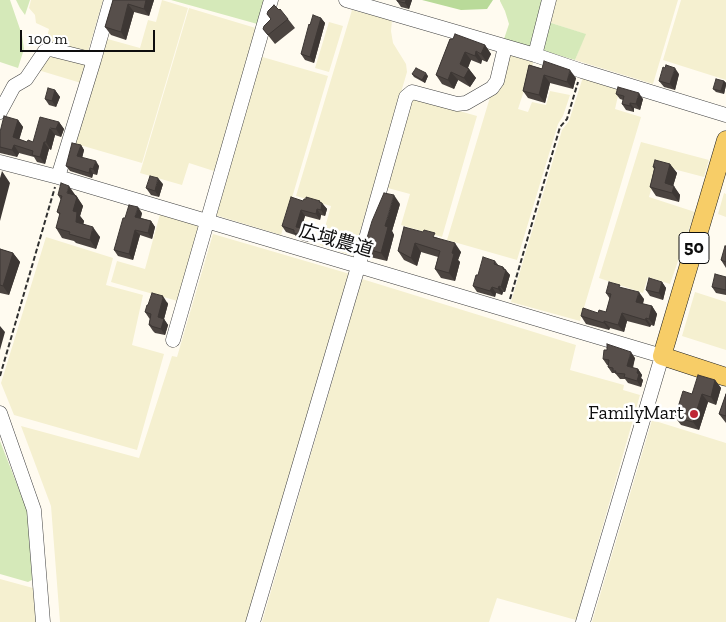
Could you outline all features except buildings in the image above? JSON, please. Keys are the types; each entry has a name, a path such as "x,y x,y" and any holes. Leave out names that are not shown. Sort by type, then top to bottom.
{"main road":[{"name":"50","path":"662,356 726,140"},
{"path":"662,356 726,377"}],"street":[{"path":"58,178 111,0"},
{"path":"173,340 271,0"},
{"path":"346,0 535,55 726,115"},
{"path":"535,55 549,0"},
{"path":"253,622 406,97 412,92 457,104 466,103 492,88 497,80 505,47"},
{"path":"0,112 14,86 26,79 45,51 50,49 94,60"},
{"name":"広域農道","path":"0,162 662,356"},
{"path":"583,622 662,356"},
{"path":"0,413 34,510 43,622"}],"path":[{"path":"506,310 560,127 566,119 582,71"},
{"path":"0,376 58,178"}],"shaded area":[{"path":"31,0 103,0 87,55 46,41 49,29 36,23 35,15 29,8"},
{"path":"162,0 188,8 142,163 73,143 104,38 140,48 148,20 156,22"},
{"path":"555,0 678,0 653,84 575,60 585,34 548,22"},
{"path":"681,0 726,0 726,80 663,60"},
{"path":"189,8 259,29 217,172 189,163 182,185 140,173"},
{"path":"352,10 392,20 393,43 406,64 407,72 353,256 320,245 331,206 296,196"},
{"path":"329,22 343,26 329,72 315,68"},
{"path":"510,53 534,60 518,109 528,112 532,102 546,105 550,91 570,95 563,116 558,124 517,260 447,240 491,94 495,95 499,88"},
{"path":"49,55 87,64 81,83 38,70"},
{"path":"259,56 328,76 281,235 212,214"},
{"path":"583,77 620,87 615,109 641,117 580,321 511,302 562,130 569,121"},
{"path":"410,97 477,116 442,237 401,225 410,194 384,187"},
{"path":"641,142 709,160 704,177 658,165 649,197 695,212 670,284 648,277 643,293 599,278"},
{"path":"724,193 726,194 726,217 718,214"},
{"path":"160,214 203,226 181,302 111,282 117,261 145,269"},
{"path":"213,234 350,274 246,622 60,622 51,506 21,426 139,458 172,356 177,357"},
{"path":"46,237 113,258 106,285 143,295 132,345 164,354 137,450 14,415 1,383"},
{"path":"362,279 576,345 570,370 624,385 623,390 640,395 576,620 497,598 489,622 262,622"},
{"path":"695,292 726,302 726,350 682,336"},
{"path":"652,420 726,443 726,622 592,622"},
{"path":"0,579 33,588 36,622 0,622"}],"green space":[{"path":"0,0 10,0 22,35 24,49 18,68 0,62"},
{"path":"16,0 30,0 25,15 20,8"},
{"path":"171,0 268,0 261,25"},
{"path":"422,0 493,0 487,9 461,10"},
{"path":"500,0 543,0 531,48 504,39 509,24"},
{"path":"548,22 586,34 575,60 541,50"},
{"path":"0,441 29,515 32,580 28,582 0,574"}],"place":[{"name":"FamilyMart","path":"694,414"}]}
